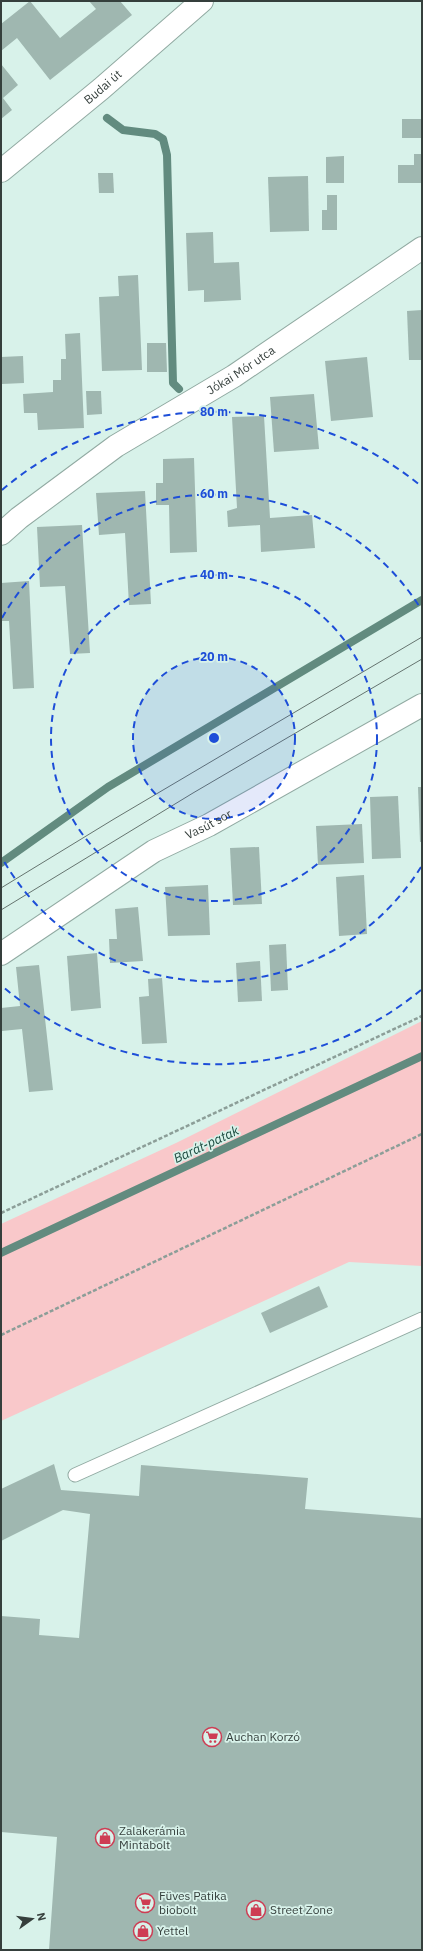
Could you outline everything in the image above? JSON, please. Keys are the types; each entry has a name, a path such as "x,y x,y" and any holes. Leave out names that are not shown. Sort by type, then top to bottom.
{"street":[{"name":"Budai út","path":"1,171 102,89 202,1"},
{"name":"Jókai Mór utca","path":"1,534 19,518 116,446 234,376 422,248"},
{"name":"Vasút sor","path":"1,954 154,851 209,825 422,705"}],"lane":[{"path":"75,1475 422,1319"}],"path":[{"path":"1,1212 422,1016"},
{"path":"1,1335 422,1134"}],"shaded area":[{"path":"422,1021 422,1266 349,1262 1,1421 1,1224 176,1143"}],"building":[{"path":"30,1 60,38 96,9 89,1 120,1 132,15 50,80 17,38 1,51 1,24"},
{"path":"1,64 18,85 3,98 12,110 1,119"},
{"path":"402,119 422,119 422,138 402,138"},
{"path":"414,154 422,154 422,183 398,183 398,165 414,165"},
{"path":"344,156 344,183 326,183 326,157"},
{"path":"98,173 113,173 114,193 99,193"},
{"path":"308,176 309,231 270,232 268,177"},
{"path":"327,195 337,195 337,230 322,230 322,210 327,210"},
{"path":"213,232 214,263 239,262 241,300 204,302 204,290 188,291 186,233"},
{"path":"138,275 142,370 102,371 99,297 119,296 118,276"},
{"path":"422,310 422,360 409,360 407,311"},
{"path":"80,333 84,428 38,430 37,413 24,413 23,394 53,392 53,380 61,380 61,359 66,359 65,334"},
{"path":"147,343 166,343 167,372 147,372"},
{"path":"23,356 24,383 2,384 1,357"},
{"path":"367,357 373,417 331,421 325,361"},
{"path":"86,391 101,391 102,414 87,415"},
{"path":"314,394 319,449 274,452 270,397"},
{"path":"264,416 270,518 312,515 315,548 261,552 260,525 228,527 227,511 237,508 232,417"},
{"path":"194,458 197,552 170,553 169,505 156,505 156,483 163,483 163,459"},
{"path":"145,491 151,604 129,605 125,533 99,535 96,493"},
{"path":"82,525 90,653 70,654 65,586 40,587 37,527"},
{"path":"29,581 34,688 13,689 9,621 1,621 1,583"},
{"path":"418,787 422,787 422,842 420,842"},
{"path":"398,796 401,858 372,859 370,797"},
{"path":"362,824 364,863 318,865 316,826"},
{"path":"259,847 262,904 233,905 230,848"},
{"path":"364,875 367,934 339,936 336,877"},
{"path":"208,885 210,935 168,936 165,887"},
{"path":"138,907 143,961 110,963 109,939 117,939 115,909"},
{"path":"286,944 288,990 271,991 269,945"},
{"path":"97,953 101,1008 71,1011 67,956"},
{"path":"260,961 262,1001 238,1002 236,963"},
{"path":"39,965 53,1090 29,1092 22,1029 2,1031 1,1008 20,1006 16,967"},
{"path":"162,978 167,1043 142,1044 139,997 149,996 148,979"},
{"path":"319,1286 328,1307 270,1333 261,1313"},
{"name":"Auchan Korzó","path":"54,1464 61,1490 139,1496 141,1465 308,1478 305,1509 422,1518 422,1950 49,1950 57,1837 1,1832 1,1616 40,1619 39,1635 79,1638 90,1514 63,1510 1,1541 1,1489"}],"waterway":[{"path":"107,118 123,130 155,134 163,139 167,155 173,383 179,389"},
{"path":"1,863 108,787 422,600"},
{"name":"Barát-patak","path":"1,1253 422,1056"}],"tram line":[{"path":"1,888 114,819 422,637"},
{"path":"1,910 193,793 422,659"}],"place":[{"name":"Auchan Korzó","path":"212,1737"},
{"name":"Zalakerámia Mintabolt","path":"105,1838"},
{"name":"Füves Patika biobolt","path":"145,1903"},
{"name":"Street Zone","path":"256,1910"},
{"name":"Yettel","path":"143,1931"}]}
